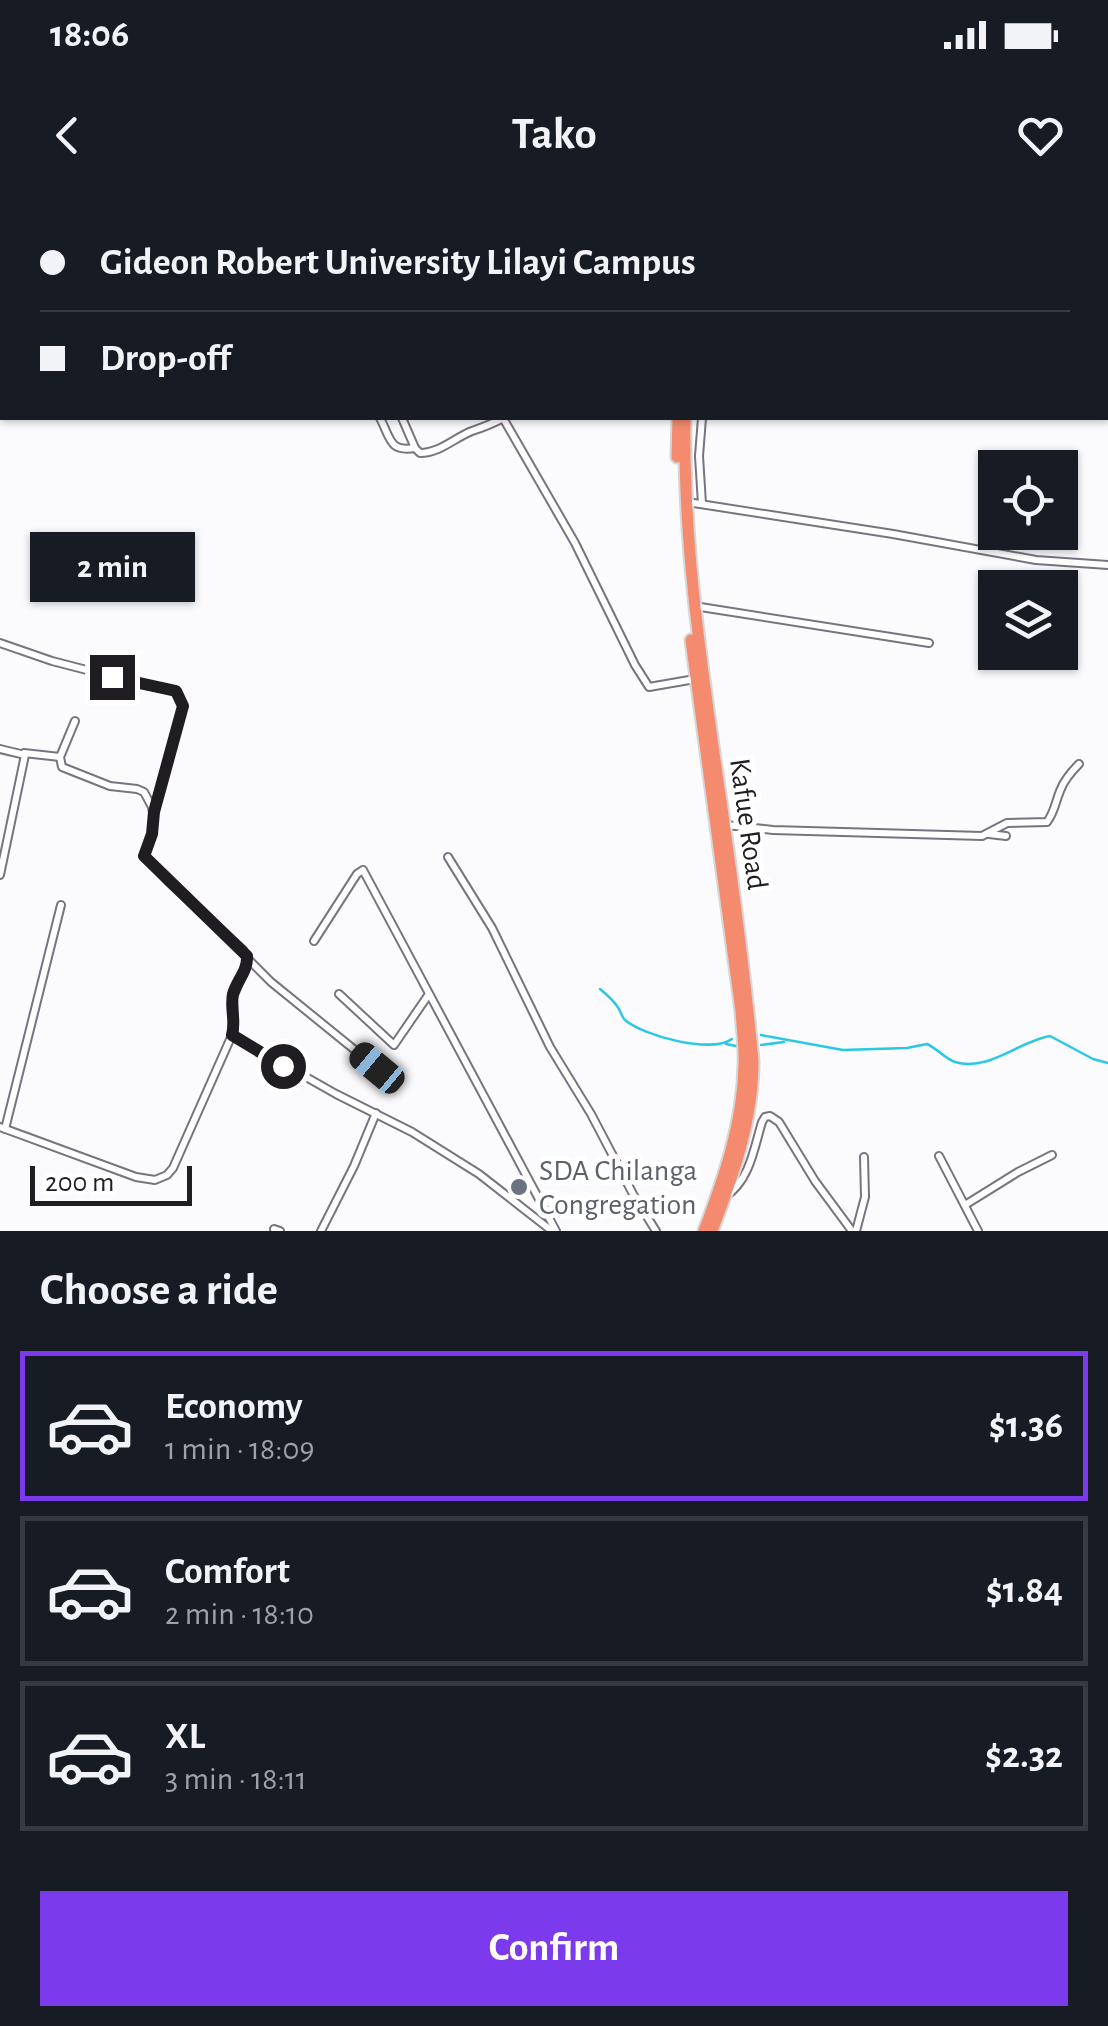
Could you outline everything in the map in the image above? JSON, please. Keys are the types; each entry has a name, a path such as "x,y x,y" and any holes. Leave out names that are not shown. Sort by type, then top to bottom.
{"highway":[{"name":"Kafue Road","path":"682,420 694,606 753,1061 752,1090 738,1158 712,1231"},
{"name":"Kafue Road","path":"682,420 679,520 683,573 744,1062 736,1133 704,1231"}],"street":[{"path":"381,420 394,446 402,450 415,448"},
{"path":"403,420 420,453 430,453 499,420"},
{"path":"504,420 575,543 649,687 695,679"},
{"path":"702,420 702,504"},
{"path":"686,502 1036,560 1108,565"},
{"path":"694,606 929,643"},
{"path":"0,642 52,661 176,691 183,706 144,856 271,982 377,1068"},
{"path":"75,722 60,758 62,767 114,788 142,791 154,812"},
{"path":"0,749 60,758"},
{"path":"0,875 24,753"},
{"path":"725,824 979,836 1007,823 1048,822 1056,811 1067,776 1079,764"},
{"path":"988,834 1006,836"},
{"path":"448,857 492,928 550,1047 656,1231"},
{"path":"314,941 357,874 364,870 554,1231"},
{"path":"61,905 2,1128 136,1177 148,1180 168,1176 178,1158 232,1035 232,997 248,959"},
{"path":"339,994 394,1045 429,994"},
{"path":"232,1035 412,1132 478,1174 554,1231"},
{"path":"321,1231 376,1114"},
{"path":"725,1197 742,1183 762,1122 770,1116 779,1122 814,1180 854,1231"},
{"path":"965,1204 1052,1155"},
{"path":"939,1156 978,1231"},
{"path":"854,1231 865,1197 864,1157"}],"waterway":[{"path":"600,989 625,1020 647,1032 694,1044 732,1039"},
{"path":"761,1035 843,1050 927,1044 955,1062 968,1064 992,1059 1050,1036 1108,1063"},
{"path":"761,1045 784,1042"},
{"path":"726,1044 736,1046"}],"place":[{"name":"SDA Chilanga Congregation","path":"519,1187"}],"route":[{"path":"112,677 176,691 181,698 183,706 144,856 247,956 247,966 232,997 232,1035 283,1066"}]}
